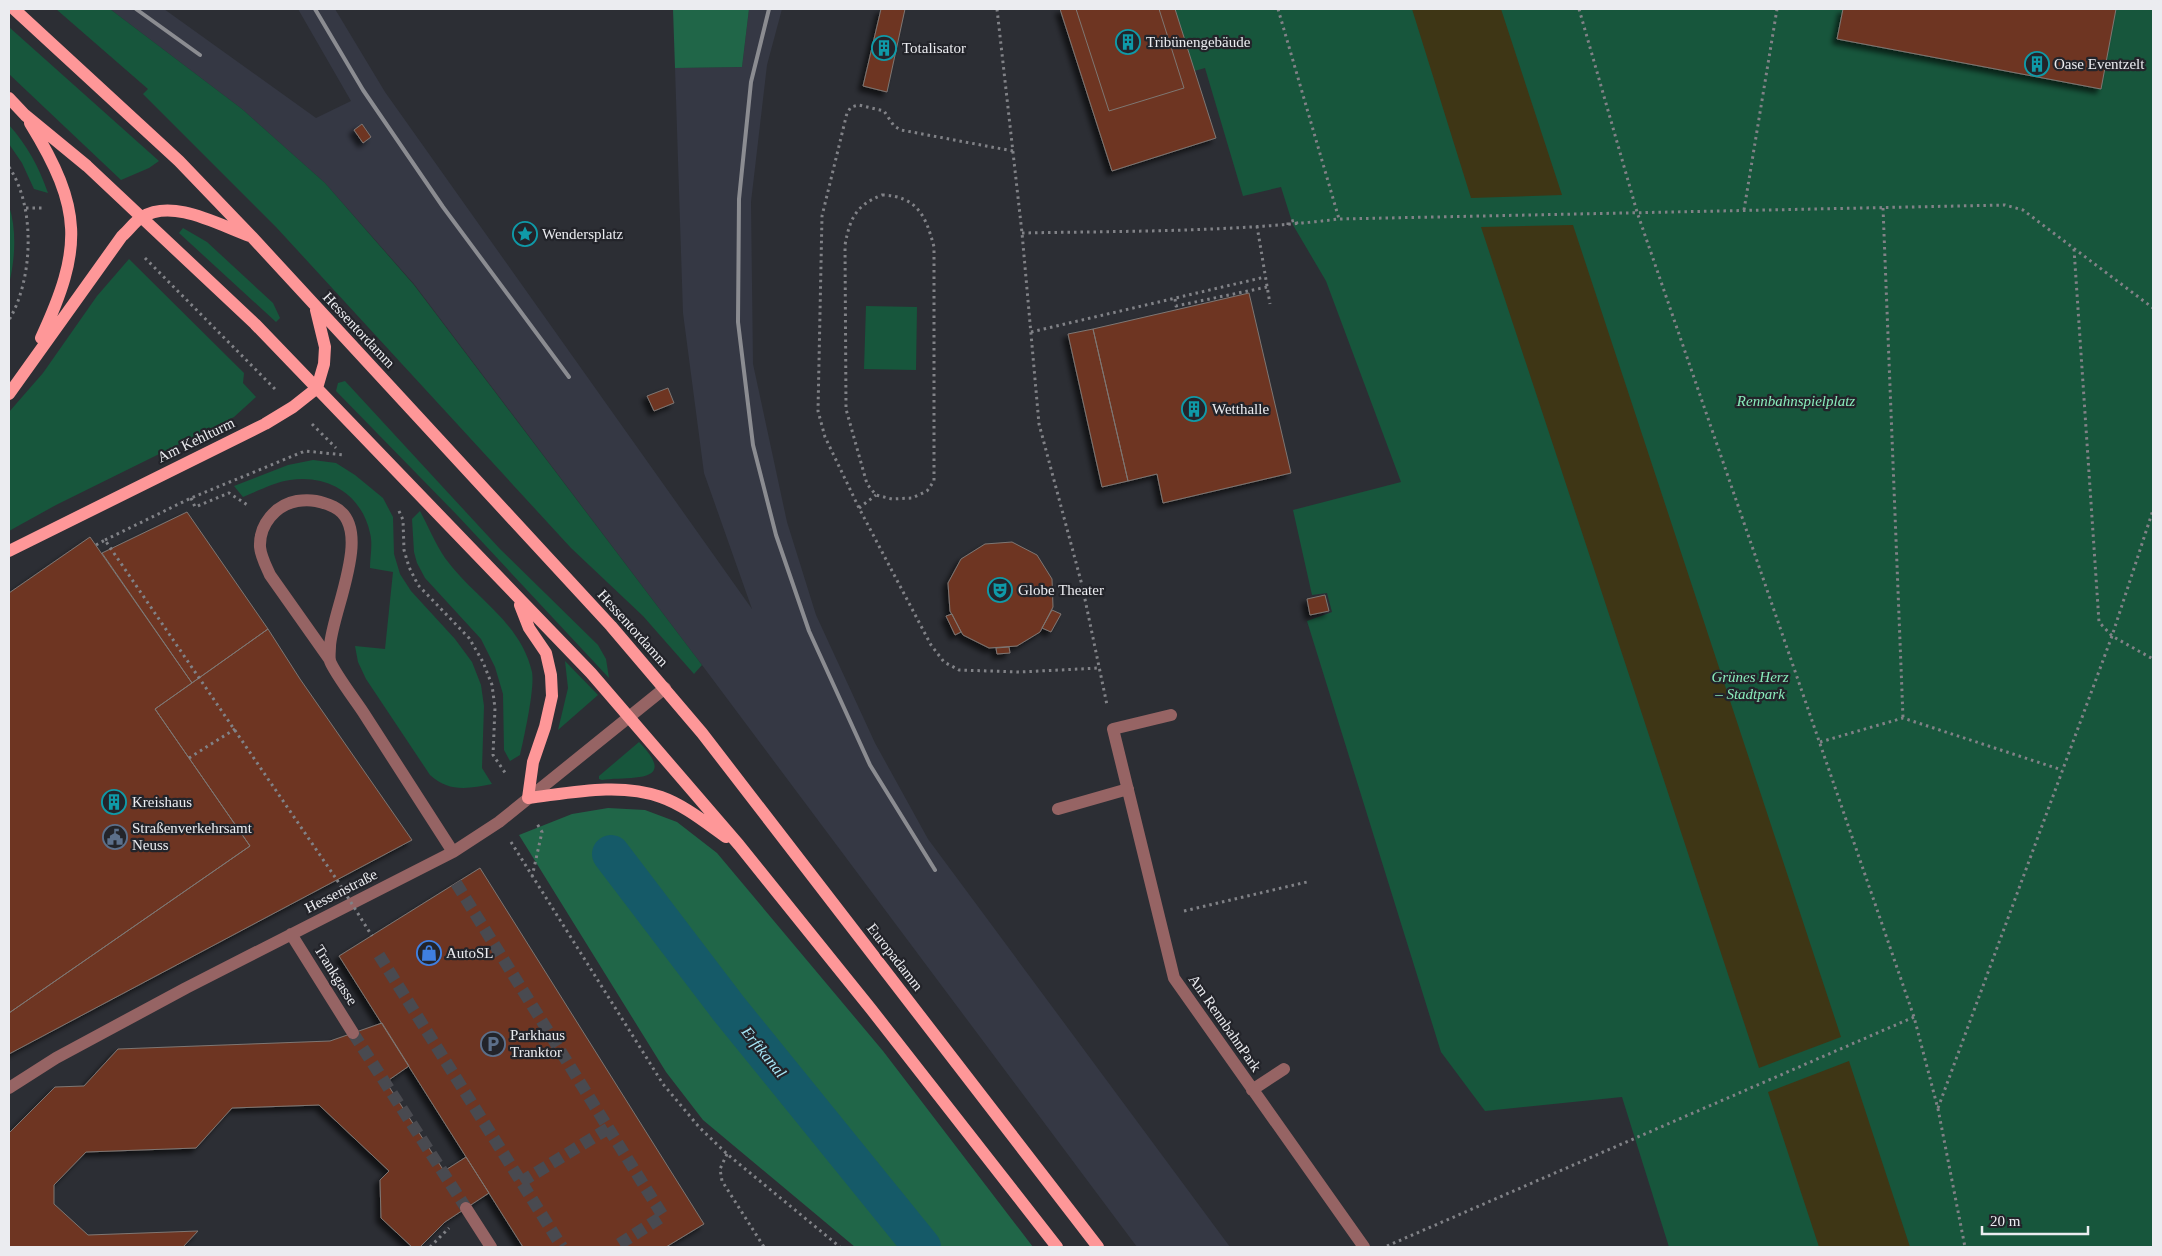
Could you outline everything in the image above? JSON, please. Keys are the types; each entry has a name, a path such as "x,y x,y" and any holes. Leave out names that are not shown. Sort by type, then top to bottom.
{"main road":[{"name":"Hessentordamm","path":"14,9 172,154 252,237 611,626 665,688"},
{"path":"9,98 25,115 87,166 255,324 630,717 739,845 871,1009 1057,1247"},
{"path":"25,115 60,176 70,208 72,238 68,268 58,300 28,367"},
{"path":"9,394 122,236 142,217 162,209 182,210 252,237"},
{"path":"315,306 326,347 324,364 317,388"},
{"name":"Am Kehlturm","path":"9,551 264,424 293,407 317,388"},
{"path":"518,599 529,628 546,653 551,675 552,696 545,727 532,762 528,798 607,790 638,790 662,797 679,806 739,845"},
{"name":"Europadamm","path":"665,688 1098,1247"}],"street":[{"path":"330,660 334,621 352,549 352,534 347,519 330,505 322,501 290,502 276,510 262,531 260,546 263,561 270,575 330,660 453,852"},
{"name":"Hessenstraße","path":"9,1088 56,1058 186,988 453,852 499,822 665,688"},
{"path":"1113,729 1170,715"},
{"name":"Am RennbahnPark","path":"1113,729 1174,978 1364,1247"},
{"path":"1058,809 1128,789"},
{"name":"Trankgasse","path":"291,934 353,1032"},
{"path":"1252,1090 1284,1069"},
{"path":"466,1208 491,1247"}],"path":[{"path":"997,9 1022,233 1040,424 1082,585 1113,729"},
{"path":"1278,9 1339,219"},
{"path":"1578,9 1637,212 1914,1017 1938,1109 1965,1247"},
{"path":"1744,210 1777,9"},
{"path":"1013,150 901,130 894,126 884,111 859,105 851,107 822,216 818,411 825,437 859,508 930,645 944,662 959,670 1020,672 1099,668"},
{"path":"9,169 26,208 28,258 24,285 9,320"},
{"path":"859,508 876,496 892,499 912,498 927,491 934,481 934,247 929,226 922,213 910,202 897,195 882,195 867,200 856,212 848,228 845,244 846,409 867,484 876,496"},
{"path":"1022,233 1288,225 1339,219 2005,205 2023,210 2153,308"},
{"path":"1883,208 1903,718"},
{"path":"1257,226 1270,304"},
{"path":"2074,249 2099,622 2112,636 2153,659"},
{"path":"1031,332 1265,278"},
{"path":"1175,299 1176,306 1266,287"},
{"path":"96,545 191,498 305,451 344,455"},
{"path":"191,498 196,507 230,492"},
{"path":"1938,1109 2112,636 2153,510"},
{"path":"105,540 337,880 372,936"},
{"path":"1820,742 1903,718 2062,770"},
{"path":"189,758 235,729"},
{"path":"499,822 663,1084 699,1127 727,1154 840,1247"},
{"path":"1159,917 1307,882"},
{"path":"1384,1247 1914,1017"},
{"path":"727,1154 720,1169 722,1181 764,1247"},
{"path":"430,1247 450,1226"}],"shaded area":[{"path":"110,9 164,9 316,118 351,101 298,9 335,9 385,92 752,609 704,473 683,313 675,68 742,67 749,9 782,9 767,65 751,202 753,364 787,522 816,615 875,743 928,839 1230,1247 1137,1247 702,665 414,284 325,183 242,109"}],"green space":[{"path":"56,9 110,9 242,109 325,183 414,285 702,665 694,674 643,616 571,548 276,227 143,94 148,89"},
{"path":"673,9 749,9 742,67 675,68"},
{"name":"Grünes Herz – Stadtpark","path":"1159,9 2153,9 2153,1247 1669,1247 1622,1097 1485,1111 1441,1052 1307,621 1332,612 1327,593 1312,595 1293,510 1401,482 1326,281 1293,225 1281,187 1243,196 1205,68 1180,75"},
{"path":"9,27 159,161 149,168 121,180 9,74"},
{"path":"9,125 32,157 48,193 34,189 22,163 9,144"},
{"path":"9,206 12,215 14,245 13,265 9,284"},
{"path":"183,228 207,242 273,303 280,318 276,322 179,233"},
{"path":"129,259 244,373 243,383 256,397 234,417 56,505 9,531 9,412 43,373 97,296"},
{"path":"866,306 917,307 916,370 864,369"},
{"path":"345,381 500,549 598,645 606,659 609,678 457,515 336,391 338,383"},
{"path":"313,460 336,463 355,475 383,498 393,517 394,554 400,574 411,591 455,639 472,662 481,685 484,706 482,768 492,784 467,788 451,787 430,775 366,679 358,662 355,646 385,649 393,572 370,568 370,533 366,520 351,498 330,484 317,480 290,480 266,487 243,497 234,486 288,465"},
{"path":"420,511 445,558 456,572 507,624 526,654 533,679 531,701 520,755 510,761 504,750 503,694 495,667 481,639 425,578 417,563 414,552 412,519"},
{"path":"565,661 598,695 558,730 568,688"},
{"path":"639,742 651,756 655,766 653,772 636,778 599,779 599,776"},
{"path":"608,808 645,810 677,822 717,853 883,1051 1033,1247 937,1247 737,1003 620,848 603,859 721,1018 907,1247 855,1247 703,1120 666,1072 519,835 572,814"}],"sand":[{"path":"1412,9 1501,9 1562,195 1471,198"},
{"path":"1573,225 1841,1037 1759,1068 1481,227"},
{"path":"1849,1061 1910,1247 1819,1247 1768,1092"}],"building":[{"name":"Totalisator","path":"881,9 905,9 887,92 863,86"},
{"path":"1060,9 1175,9 1216,138 1112,171"},
{"name":"Tribünengebäude","path":"1076,9 1159,9 1184,88 1109,111"},
{"name":"Oase Eventzelt","path":"1843,9 2116,9 2101,89 1837,39"},
{"path":"362,124 371,137 363,143 354,130"},
{"name":"Wetthalle","path":"1249,293 1291,473 1163,503 1157,474 1128,481 1093,329"},
{"path":"1093,329 1128,481 1102,487 1068,334"},
{"path":"668,388 674,403 654,411 647,396"},
{"path":"187,512 268,629 192,683 102,553"},
{"name":"Kreishaus","path":"90,537 192,683 155,709 250,846 9,1013 9,593"},
{"name":"Globe Theater","path":"1012,542 1037,555 1052,579 1053,607 1040,632 1017,646 989,648 963,635 950,611 948,583 961,559 985,544"},
{"path":"1325,595 1329,611 1310,615 1307,599"},
{"path":"1052,610 1061,614 1051,632 1042,628"},
{"path":"952,614 961,632 955,635 946,616"},
{"path":"268,629 300,679 412,840 9,1054 9,1013 250,846 155,709"},
{"path":"1009,647 1010,653 997,654 996,648"},
{"name":"Parkhaus Tranktor","path":"480,868 704,1224 666,1247 523,1247 339,956"},
{"path":"382,1023 409,1066 386,1082 444,1171 466,1157 489,1193 445,1222 420,1247 412,1247 381,1218 380,1180 389,1171 319,1105 232,1108 196,1148 86,1152 54,1185 54,1204 88,1235 198,1231 183,1247 9,1247 9,1133 55,1087 84,1086 118,1049 330,1041"}],"waterway":[{"name":"Erftkanal","path":"611,854 729,1009 922,1247"}],"tunnel":[{"path":"456,883 663,1216 615,1247"},
{"path":"379,955 562,1247"},
{"path":"353,1033 466,1208"},
{"path":"521,1182 609,1128"}],"railway":[{"path":"136,9 200,55"},
{"path":"315,9 363,90 443,207 569,377"},
{"path":"769,9 751,82 739,199 738,322 753,445 776,535 809,631 870,765 935,870"}],"place":[{"name":"Tribünengebäude","path":"1128,42"},
{"name":"Totalisator","path":"884,48"},
{"name":"Oase Eventzelt","path":"2037,64"},
{"name":"Wendersplatz","path":"525,234"},
{"name":"Wetthalle","path":"1194,409"},
{"name":"Globe Theater","path":"1000,590"},
{"name":"Kreishaus","path":"114,802"},
{"name":"Straßenverkehrsamt Neuss","path":"115,837"},
{"name":"AutoSL","path":"429,953"},
{"name":"Parkhaus Tranktor","path":"493,1044"}],"park label":[{"name":"Rennbahnspielplatz","path":"1796,401"}]}
